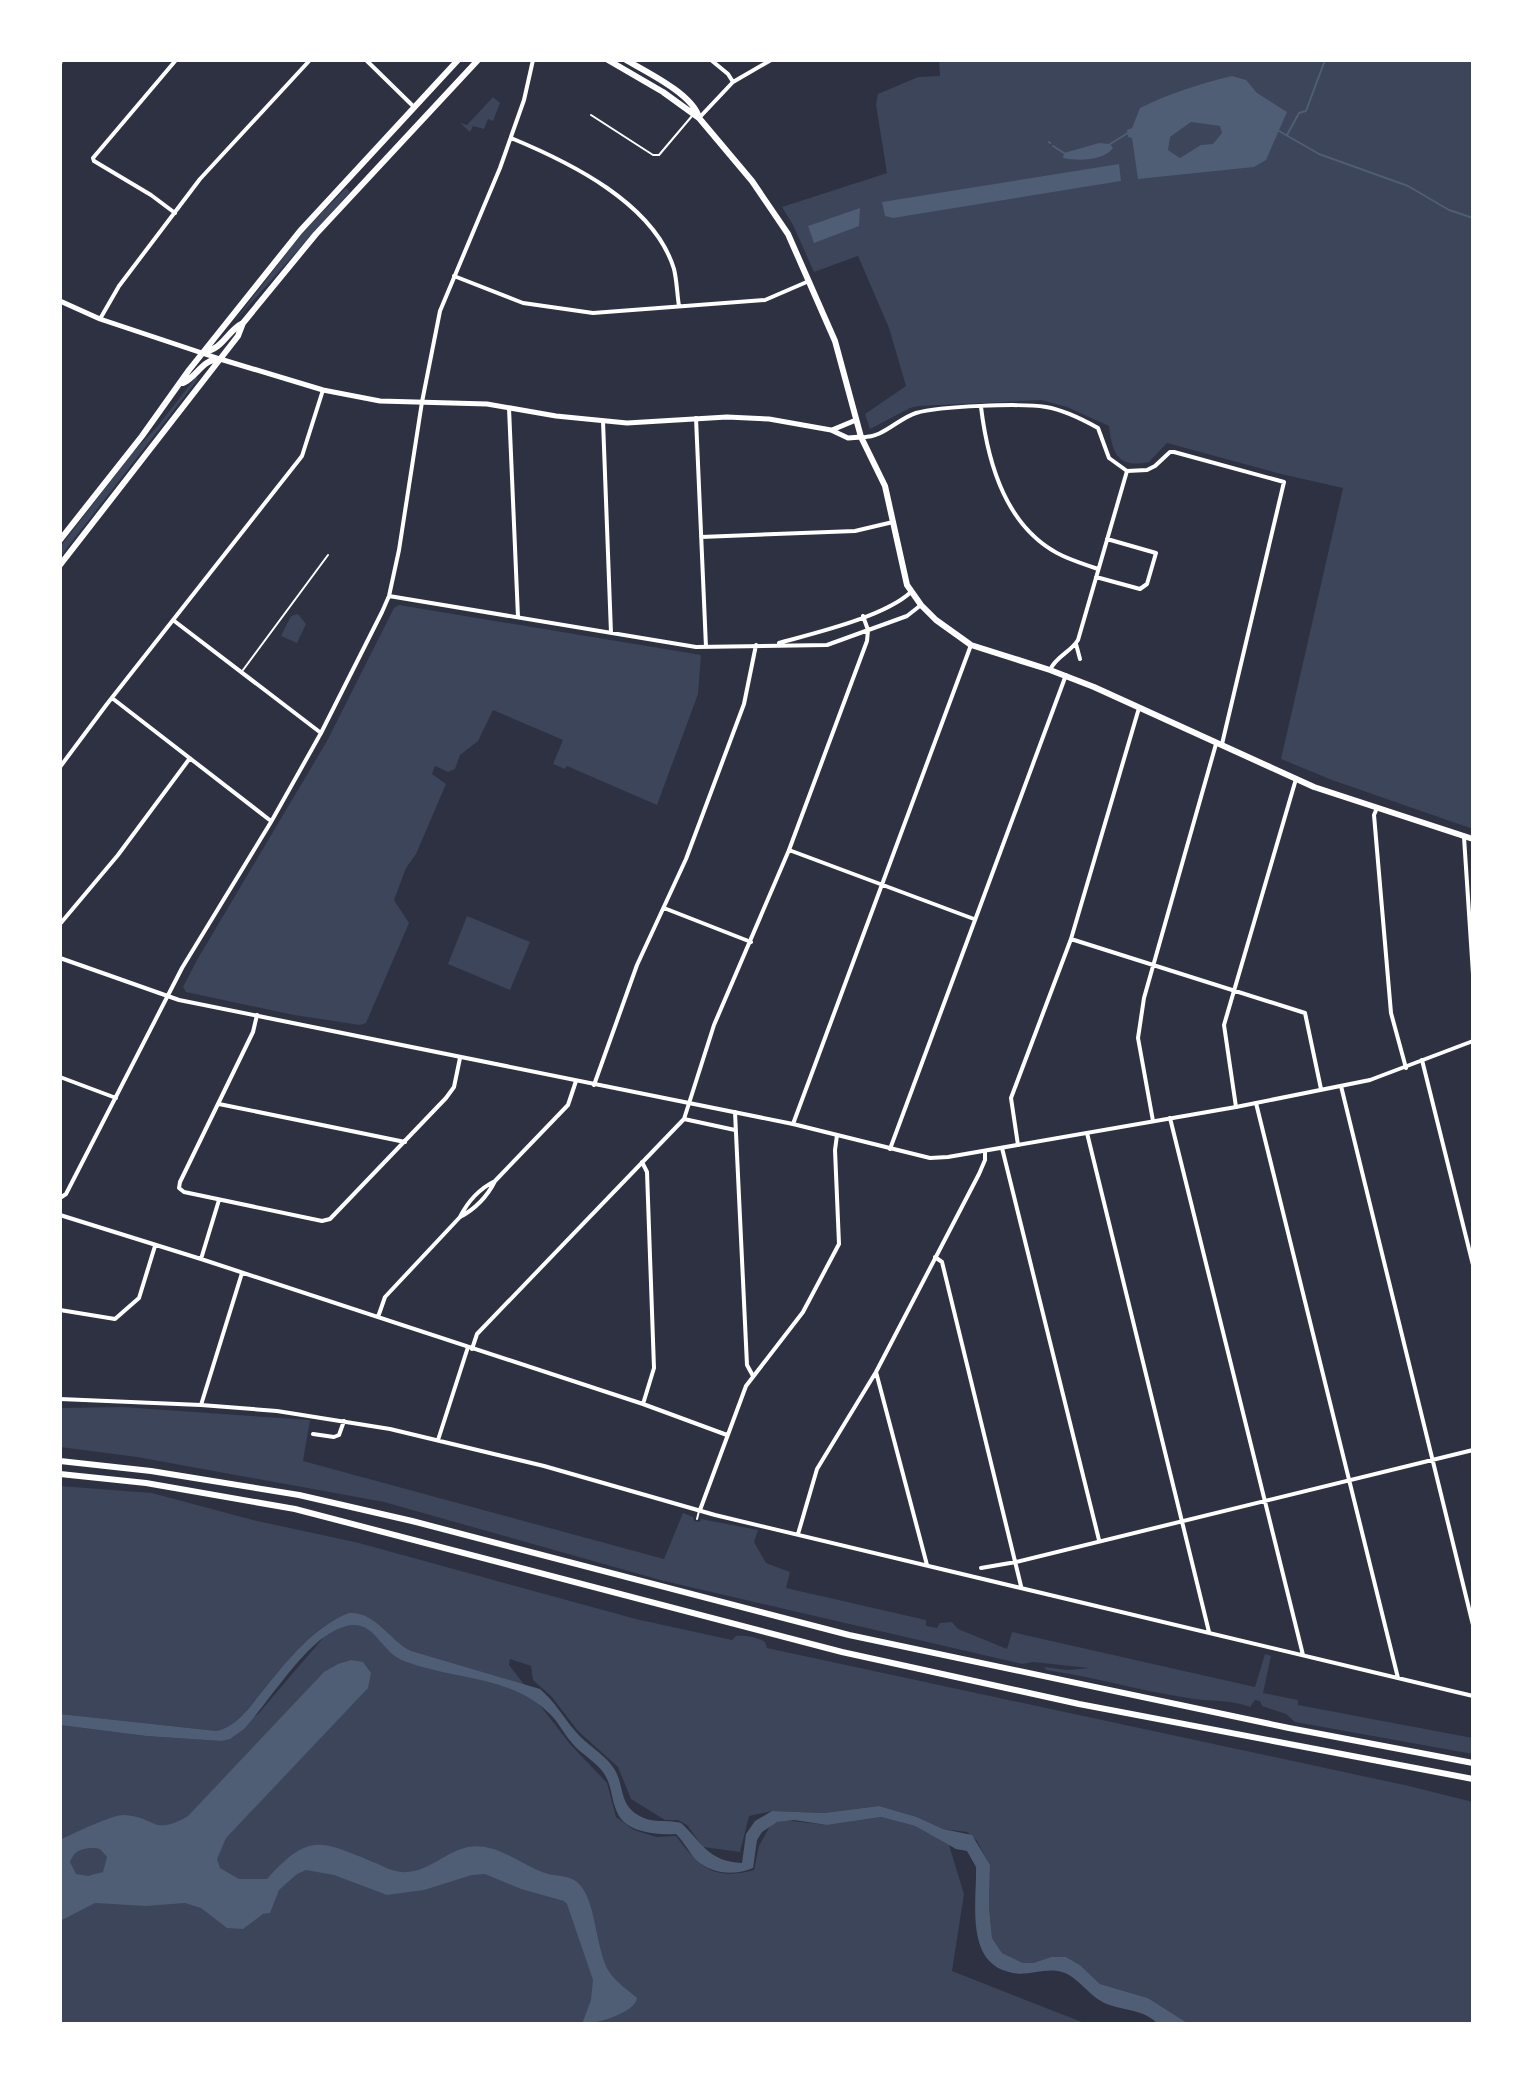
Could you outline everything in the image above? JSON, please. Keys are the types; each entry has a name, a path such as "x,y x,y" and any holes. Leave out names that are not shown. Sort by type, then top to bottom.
{"main road":[{"path":"60,540 300,231 458,60"},
{"path":"60,565 238,336 243,323 316,234 478,60"},
{"path":"608,60 663,92 696,117 731,154 788,234 835,341 861,437 885,486 895,521 903,574 921,605 953,634 971,645 1066,675 1296,779 1473,839"},
{"path":"626,60 679,93 698,110 696,117"},
{"path":"60,301 100,319 220,359 323,390 380,401 462,402 603,421 769,419 831,430 848,438 861,437"},
{"path":"204,352 220,346 236,326 243,323"},
{"path":"179,385 192,379 208,361 220,359"},
{"path":"831,430 856,420"},
{"path":"60,1460 299,1495 412,1521 849,1635 1274,1725 1473,1763"},
{"path":"60,1474 146,1483 295,1509 842,1652 1095,1707 1473,1779"}],"street":[{"path":"175,213 93,158 176,60"},
{"path":"100,319 119,286 200,179 310,60"},
{"path":"366,60 415,108"},
{"path":"60,1198 66,1194 182,968 321,733 389,596 440,311 511,138 533,60"},
{"path":"711,60 733,82"},
{"path":"696,117 733,82 771,60"},
{"path":"511,138 583,173 611,191 636,213 668,254 675,271 679,306"},
{"path":"454,276 523,303 593,313 765,300 809,281"},
{"path":"60,767 302,456 323,390"},
{"path":"981,407 992,468 1014,511 1029,531 1060,555 1098,569"},
{"path":"861,437 872,438 921,411 1046,407 1098,428 1109,458 1127,471 1147,470 1165,455 1174,452 1284,482 1220,743 1153,963 1138,1038 1153,1121"},
{"path":"509,408 518,617"},
{"path":"696,418 706,647"},
{"path":"603,421 611,633"},
{"path":"1080,659 1076,644 1127,471"},
{"path":"701,537 855,531 895,521"},
{"path":"1096,577 1140,589 1147,584 1156,553 1107,539"},
{"path":"772,644 830,629 896,603 911,592"},
{"path":"389,596 706,647 827,645 907,616 921,605"},
{"path":"438,1440 477,1334 684,1119 714,1025 789,850 867,641 868,630 863,616"},
{"path":"173,620 321,733"},
{"path":"594,1085 637,965 686,859 744,704 756,644"},
{"path":"1050,670 1058,658 1076,644"},
{"path":"793,1124 971,645"},
{"path":"890,1149 1066,675"},
{"path":"112,698 271,822"},
{"path":"1018,1145 1011,1098 1071,939 1140,707"},
{"path":"60,924 118,855 190,758"},
{"path":"1236,1107 1224,1025 1296,779"},
{"path":"1377,808 1374,815 1391,1013 1406,1068"},
{"path":"1464,836 1473,974"},
{"path":"789,850 975,919"},
{"path":"664,908 751,942"},
{"path":"1071,939 1305,1013 1321,1089"},
{"path":"60,958 168,997 793,1124 930,1158 985,1151 1341,1086 1406,1068 1473,1041"},
{"path":"257,1014 253,1032 180,1182 179,1188 184,1192 322,1221 330,1219 454,1087 460,1058"},
{"path":"1422,1060 1473,1265"},
{"path":"60,1077 116,1098"},
{"path":"378,1317 385,1297 460,1217 489,1193 495,1181 568,1105 576,1081"},
{"path":"1341,1086 1473,1625"},
{"path":"1256,1103 1398,1678"},
{"path":"218,1104 405,1142"},
{"path":"735,1112 746,1354 748,1370 753,1376"},
{"path":"1170,1118 1303,1655"},
{"path":"684,1119 735,1130"},
{"path":"1087,1133 1210,1632"},
{"path":"700,1510 727,1435 753,1376 803,1312 839,1244 837,1135"},
{"path":"1002,1148 1099,1540"},
{"path":"798,1534 817,1469 876,1372 979,1174 985,1151"},
{"path":"642,1162 647,1172 654,1368 643,1404"},
{"path":"201,1259 219,1199"},
{"path":"60,1215 643,1404 727,1435"},
{"path":"60,1310 115,1319 139,1298 155,1246"},
{"path":"935,1257 942,1262 1021,1586"},
{"path":"201,1405 242,1272"},
{"path":"876,1372 927,1565"},
{"path":"60,1399 277,1411 438,1440 700,1510 1473,1696"},
{"path":"313,1434 339,1435 344,1421"},
{"path":"981,1568 1473,1450"}],"lane":[{"path":"591,115 653,155 659,155 696,117"},
{"path":"242,672 328,555"},
{"path":"697,1519 700,1510"}],"shaded area":[{"path":"939,60 1473,60 1473,829 1281,759 1343,488 1167,443 1149,462 1138,464 1123,461 1112,444 1109,426 1067,407 1041,400 919,406 870,429 865,414 906,386 889,328 858,256 814,272 782,207 887,173 876,105 878,94 918,77 940,76"},
{"path":"1232,76 1246,80 1257,93 1287,112 1266,160 1254,167 1138,179 1132,138 1128,137 1127,130 1132,128 1140,108 1174,93","holes":["1191,122 1220,126 1222,133 1213,144 1201,145 1180,158 1168,150 1170,137"]},
{"path":"493,97 500,103 493,121 488,119 484,129 473,126 470,132 460,123 467,125"},
{"path":"1099,143 1110,144 1113,148 1097,158 1063,158 1064,153"},
{"path":"1119,164 1121,181 893,218 885,216 882,202"},
{"path":"346,188 350,192 234,322 301,234"},
{"path":"860,208 859,226 814,243 808,226"},
{"path":"196,377 198,379 60,557 60,547 132,453"},
{"path":"399,605 701,655 698,694 657,805 567,766 565,769 553,764 563,740 493,710 478,741 460,755 455,769 448,772 435,766 432,774 446,784 394,900 409,923 366,1023 360,1025 294,1015 186,992 183,987 197,960 327,741 394,608"},
{"path":"298,614 306,624 297,643 281,636 291,616"},
{"path":"467,916 530,942 510,990 448,964"},
{"path":"122,1407 310,1420 303,1461 664,1559 683,1513 693,1517 694,1521 700,1522 701,1519 758,1530 754,1542 766,1563 790,1572 786,1588 926,1620 926,1626 937,1628 940,1623 952,1622 958,1629 1007,1649 1012,1632 1255,1687 1265,1654 1271,1656 1263,1693 1298,1700 1298,1705 1473,1738 1473,1754 1295,1722 1286,1714 1262,1706 1260,1701 1255,1700 1250,1707 1170,1695 1046,1670 1044,1667 1068,1670 1089,1668 1033,1662 1022,1664 664,1581 384,1502 137,1457 60,1447 60,1408"},
{"path":"60,1486 152,1493 253,1520 359,1543 636,1619 732,1640 736,1636 751,1637 765,1642 767,1648 1473,1802 1473,2024 1189,2024 1148,1998 1100,1984 1080,1965 1066,1957 1023,1963 1002,1953 992,1938 990,1866 977,1841 967,1832 943,1829 917,1817 879,1806 824,1813 772,1811 749,1816 740,1852 703,1847 687,1825 678,1820 665,1820 631,1799 618,1767 578,1731 551,1696 533,1680 531,1666 510,1659 509,1665 570,1744 607,1783 616,1817 634,1830 656,1837 676,1836 692,1856 708,1869 728,1874 754,1870 759,1846 771,1824 783,1820 827,1825 881,1817 915,1826 949,1845 964,1894 952,1971 1087,2024 60,2024 60,1725 146,1736 221,1741 258,1714 341,1617 308,1639 243,1714 231,1725 217,1731 60,1714"},
{"path":"349,1613 374,1621 411,1651 540,1689 580,1737 613,1767 624,1799 632,1810 649,1819 681,1823 707,1850 721,1859 742,1863 746,1834 755,1821 772,1811 824,1813 879,1806 917,1817 943,1829 972,1835 990,1865 992,1938 1002,1953 1023,1963 1066,1957 1080,1965 1100,1984 1148,1998 1189,2024 1158,2024 1140,2013 1107,2004 1062,1972 1050,1970 1019,1974 997,1968 987,1958 976,1930 976,1867 967,1851 956,1849 915,1826 881,1817 827,1825 794,1820 777,1822 762,1832 757,1840 753,1868 731,1873 702,1865 676,1834 643,1831 621,1819 603,1772 569,1740 553,1717 535,1701 500,1685 404,1661 387,1649 374,1634 358,1625 347,1626 322,1638 286,1676 244,1729 230,1739 146,1736 60,1725 60,1714 217,1731 225,1728 244,1714 302,1645 324,1627"},
{"path":"351,1660 363,1662 371,1673 368,1688 226,1838 217,1859 220,1868 239,1879 267,1879 295,1853 318,1845 343,1850 403,1872 423,1868 468,1847 499,1851 548,1874 574,1880 584,1890 605,1964 615,1980 637,1998 630,2008 605,2020 582,2024 591,2000 593,1980 567,1904 485,1874 424,1890 387,1895 334,1875 306,1870 279,1890 270,1913 263,1914 243,1929 227,1928 201,1908 185,1903 146,1906 95,1903 60,1921 60,1840 123,1815 160,1825 188,1816 324,1672","holes":["83,1849 100,1849 107,1857 103,1872 88,1876 76,1874 70,1862 74,1855"]}],"waterway":[{"path":"1287,135 1299,113 1306,111 1325,60"},
{"path":"1279,131 1319,154 1408,186 1449,210 1473,218"},
{"path":"1110,144 1128,133"},
{"path":"1053,146 1064,153"}]}
